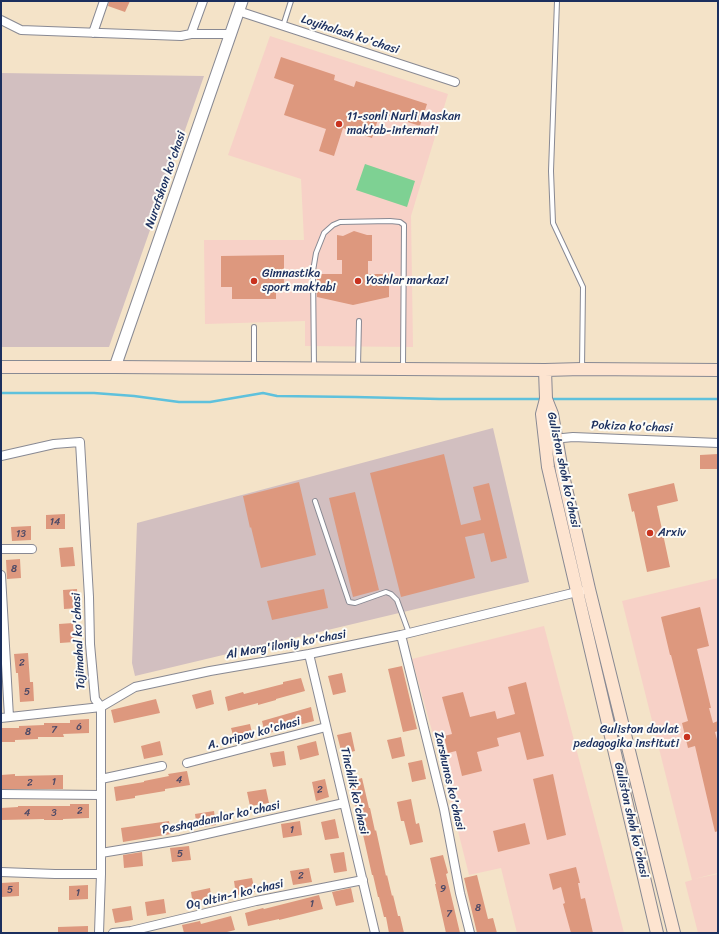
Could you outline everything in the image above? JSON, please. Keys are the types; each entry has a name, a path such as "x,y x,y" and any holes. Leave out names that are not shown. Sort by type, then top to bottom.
{"main road":[{"path":"1,367 403,369 545,374 582,369 718,370"},
{"name":"Guliston shoh ko'chasi","path":"545,374 546,399 542,414 562,471 589,589 674,933"},
{"name":"Guliston shoh ko'chasi","path":"551,439 548,467 657,933"}],"street":[{"path":"93,33 104,1"},
{"path":"191,34 202,1"},
{"name":"Loyihalash ko'chasi","path":"240,6 283,26 455,82"},
{"name":"Nurafshon ko'chasi","path":"115,367 240,6"},
{"path":"1,20 21,30 181,36 191,34 230,34"},
{"name":"Pokiza ko'chasi","path":"551,439 573,437 718,443"},
{"name":"Tojimahal ko'chasi","path":"1,456 54,444 80,442 89,598 90,644 95,699 101,707 101,874 99,933"},
{"path":"1,549 32,549"},
{"path":"1,575 5,718"},
{"name":"Al Marg'iloniy ko'chasi","path":"5,718 101,707 135,687 210,671 309,654 405,634 589,589"},
{"name":"Zarshunos ko'chasi","path":"405,634 444,809 460,893 470,933"},
{"name":"Tinchlik ko'chasi","path":"309,654 375,933"},
{"name":"A. Oripov ko'chasi","path":"187,764 326,727"},
{"path":"101,779 162,766"},
{"path":"1,794 101,795"},
{"name":"Peshqadamlar ko'chasi","path":"101,853 180,840 344,803"},
{"path":"1,872 101,874"},
{"name":"Oq oltin-1 ko'chasi","path":"113,933 131,931 256,901 363,880"}],"lane":[{"path":"283,26 291,1"},
{"path":"557,1 551,171 554,222 583,287 582,369"},
{"path":"314,368 313,271 316,253 324,233 340,222 390,221 400,222 404,225 403,369"},
{"path":"358,369 359,321"},
{"path":"254,327 254,368"},
{"path":"315,501 349,602 355,603 386,592 391,594 397,600 405,634"}],"shaded area":[{"path":"270,36 448,94 411,216 413,347 305,346 305,321 205,324 204,240 304,240 301,179 228,155"},
{"path":"1,73 204,76 109,347 1,347"},
{"path":"493,428 529,582 135,676 132,663 137,523"},
{"name":"Guliston davlat pedagogika instituti","path":"718,578 718,873 694,879 718,874 718,933 698,933 685,882 692,880 622,601"},
{"path":"544,626 624,933 517,933 501,868 469,875 442,767 412,659"}],"green space":[{"path":"365,164 415,181 407,207 356,190"}],"building":[{"path":"109,1 130,1 125,12 108,6"},
{"path":"281,57 335,75 334,80 354,87 356,81 427,104 420,126 380,113 372,138 343,128 334,156 319,151 326,129 284,115 294,85 274,78"},
{"path":"354,231 372,235 372,261 368,261 368,274 389,274 389,297 353,305 317,297 317,274 342,274 342,260 337,260 337,235 343,236"},
{"path":"284,255 284,288 276,288 276,299 232,299 232,287 221,287 221,256"},
{"path":"444,454 461,525 481,520 473,487 489,483 507,558 491,562 484,533 465,537 475,578 401,597 370,473"},
{"path":"718,454 718,469 700,469 700,455"},
{"path":"299,482 316,555 261,568 243,496"},
{"path":"674,483 678,501 657,506 670,567 647,572 634,511 632,512 628,494"},
{"path":"355,492 379,590 353,597 329,498"},
{"path":"65,514 65,529 46,529 46,515"},
{"path":"31,526 31,540 12,541 11,527"},
{"path":"73,547 75,566 61,567 59,548"},
{"path":"20,559 21,578 7,579 6,560"},
{"path":"77,589 78,608 64,609 63,590"},
{"path":"324,589 328,608 272,620 267,601"},
{"path":"700,607 709,646 697,649 711,708 709,708 713,723 718,721 718,731 715,732 718,743 718,831 715,832 695,746 688,748 682,723 688,721 661,617"},
{"path":"73,623 74,642 60,643 59,624"},
{"path":"28,653 30,682 33,682 34,701 20,702 18,673 16,673 14,654"},
{"path":"402,666 417,729 403,732 388,669"},
{"path":"342,673 346,692 333,695 328,676"},
{"path":"301,678 305,691 258,705 258,703 228,711 225,697 243,692 244,694"},
{"path":"526,682 544,756 527,760 520,732 497,738 499,746 477,752 482,771 462,776 456,751 448,753 444,736 452,734 442,697 463,692 470,717 495,711 497,719 515,714 508,687"},
{"path":"211,690 214,704 196,709 192,695"},
{"path":"156,699 160,713 114,723 111,710"},
{"path":"311,707 314,721 265,734 262,721"},
{"path":"89,719 89,733 63,734 64,737 38,737 38,739 1,742 1,728 19,728 19,726 44,725 44,723 70,723 70,720"},
{"path":"250,724 253,737 235,742 231,728"},
{"path":"351,732 355,751 342,754 337,735"},
{"path":"401,737 405,756 392,759 387,740"},
{"path":"160,741 163,755 144,759 141,746"},
{"path":"316,741 319,755 300,760 297,746"},
{"path":"284,751 286,765 273,767 270,753"},
{"path":"422,760 426,779 412,782 408,763"},
{"path":"187,771 190,785 165,789 165,791 116,801 114,787 144,782 169,776 168,774"},
{"path":"15,774 15,776 63,775 63,789 1,789 1,775"},
{"path":"553,774 566,835 547,840 533,779"},
{"path":"362,778 375,831 376,830 386,876 387,875 404,933 389,933 386,917 384,917 372,875 349,782"},
{"path":"325,779 329,797 316,801 312,782"},
{"path":"266,789 269,803 250,806 247,792"},
{"path":"411,799 416,824 419,823 423,842 410,845 404,821 401,821 397,802"},
{"path":"70,804 89,804 89,818 63,820 1,820 1,808 18,806 70,806"},
{"path":"214,811 216,825 197,828 195,814"},
{"path":"335,819 339,838 325,840 321,822"},
{"path":"169,821 171,834 123,842 121,828"},
{"path":"300,821 302,835 283,838 281,824"},
{"path":"525,823 530,844 498,852 493,831"},
{"path":"189,846 191,860 172,862 170,848"},
{"path":"142,852 143,866 124,868 123,855"},
{"path":"344,852 347,871 334,873 330,854"},
{"path":"443,855 460,933 446,933 435,884 430,858"},
{"path":"576,867 580,883 578,883 581,899 585,898 593,933 571,933 563,904 565,903 561,887 553,890 549,874"},
{"path":"309,868 312,882 293,885 290,871"},
{"path":"477,875 488,919 493,918 497,933 477,933 464,878"},
{"path":"252,878 255,892 236,895 234,881"},
{"path":"19,882 19,896 1,897 1,883"},
{"path":"88,885 88,899 69,900 69,886"},
{"path":"210,888 212,902 193,905 191,892"},
{"path":"351,888 354,902 336,906 332,892"},
{"path":"319,895 323,909 248,926 245,913"},
{"path":"164,899 166,913 147,916 145,902"},
{"path":"131,906 133,920 115,923 112,909"},
{"path":"231,916 235,930 223,933 184,933 182,925 200,921 201,924"},
{"path":"88,926 88,933 58,933 58,927"}],"waterway":[{"path":"1,393 94,393 134,396 179,402 210,402 263,393 277,396 543,399"},
{"path":"550,399 718,399"}],"place":[{"name":"11-sonli Nurli Maskan maktab-internati","path":"339,124"},
{"name":"Gimnastika sport maktabi","path":"254,281"},
{"name":"Yoshlar markazi","path":"358,281"},
{"name":"Arxiv","path":"650,533"},
{"name":"Guliston davlat pedagogika instituti","path":"687,737"}]}
